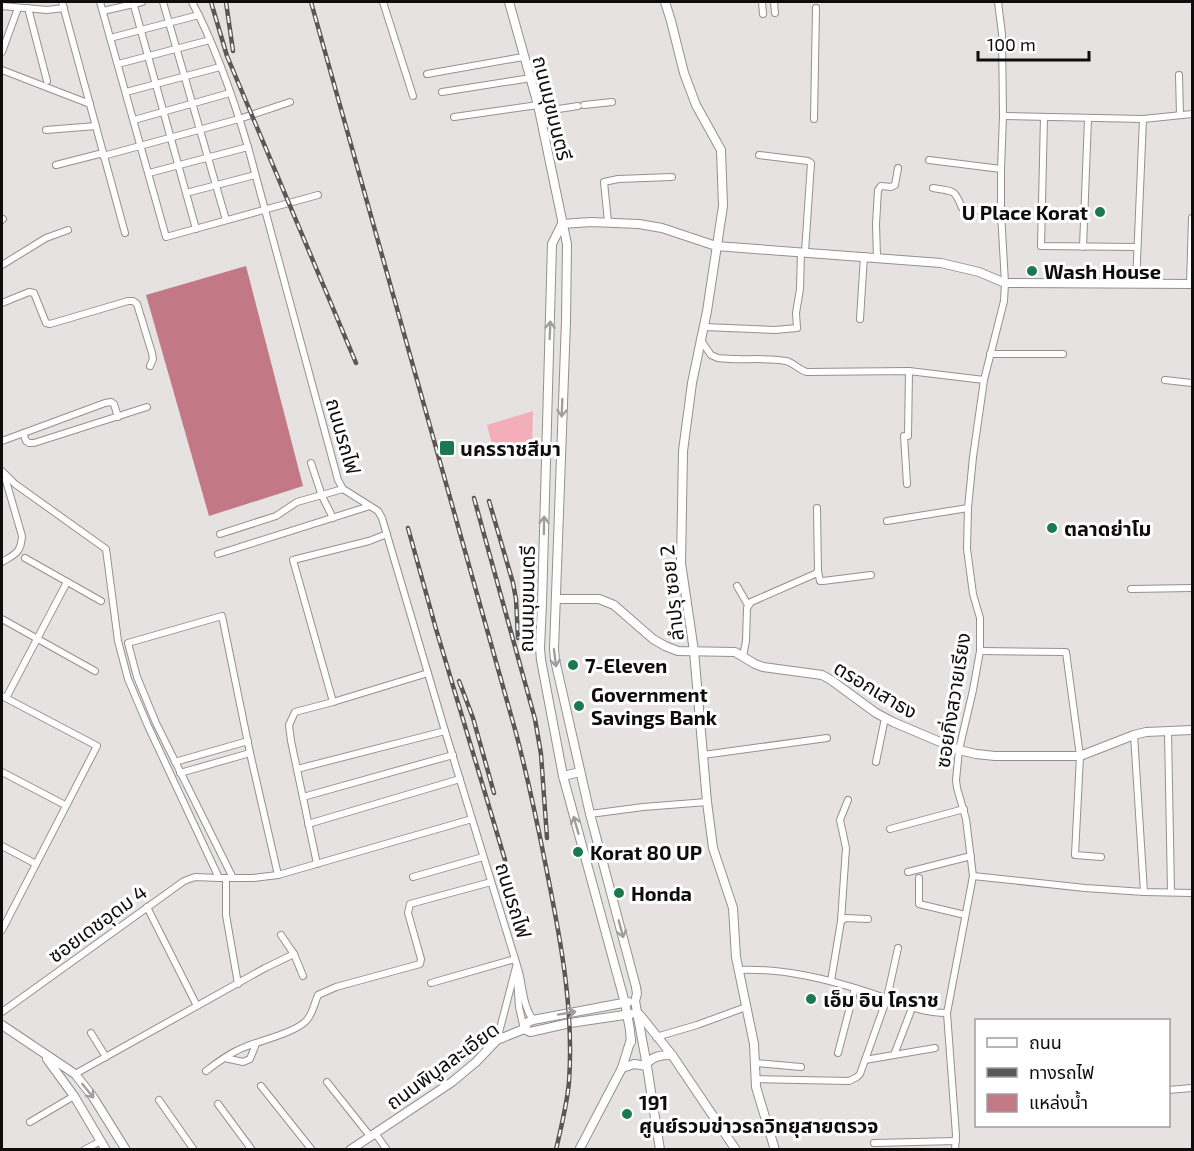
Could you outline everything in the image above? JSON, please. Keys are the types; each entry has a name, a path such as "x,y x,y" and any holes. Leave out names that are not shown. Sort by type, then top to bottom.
{"main road":[{"name":"ถนนมุขมนตรี","path":"508,2 531,78 567,244 555,660 590,814 633,973 637,994 630,1002"},
{"name":"ถนนมุขมนตรี","path":"562,224 552,244 544,477 541,660 563,776 630,1002"},
{"path":"542,604 556,599"},
{"path":"563,776 580,772"},
{"path":"630,1002 672,1055 736,1149"},
{"path":"630,1002 627,1014 631,1042"},
{"path":"533,1020 630,1002"},
{"path":"579,1149 622,1068 638,1013"},
{"path":"638,1013 660,1149"},
{"name":"ถนนพิบูลละเอียด","path":"524,1029 530,1032 570,1023 638,1013"},
{"name":"ถนนพิบูลละเอียด","path":"350,1149 452,1082 497,1040 524,1029 528,1022 533,1020"},
{"path":"2,1025 75,1074 93,1097 126,1149"},
{"path":"43,1054 74,1096 106,1149"},
{"path":"622,1068 634,1064 647,1064 653,1058 672,1055"},
{"path":"101,1141 116,1132"}],"street":[{"path":"100,2 166,237 318,195"},
{"path":"134,2 196,229"},
{"path":"103,11 142,2"},
{"path":"163,2 226,220"},
{"name":"ถนนรถไฟ","path":"192,2 210,40 248,147 338,480 343,489 378,511 382,518 519,972 528,1013 533,1020"},
{"path":"383,2 412,96"},
{"name":"ลำปรุ ซอย 2","path":"664,2 684,73 696,105 721,150 723,206 705,327 700,339 692,383 683,463 681,563 694,651 713,848 733,908 734,940 754,1044 755,1079 760,1104 775,1149"},
{"path":"762,2 763,14"},
{"path":"774,2 775,13"},
{"name":"ซอยกิ่งสวายเรียง","path":"956,1149 947,1013 973,876 964,809 956,780 959,750 980,651 980,618 973,594 967,549 969,508 973,457 984,380 1004,301 1005,283 1001,169 1004,116 1002,34 998,2"},
{"path":"2,6 47,10 63,5 125,233"},
{"path":"2,52 18,8"},
{"path":"28,8 47,81"},
{"path":"814,119 816,8"},
{"path":"110,38 199,15"},
{"path":"118,64 210,40"},
{"path":"427,74 523,57"},
{"path":"126,92 220,67"},
{"path":"2,70 90,104"},
{"path":"1179,75 1180,115"},
{"path":"442,92 531,78"},
{"path":"134,120 230,93"},
{"path":"56,165 201,129 290,102"},
{"path":"454,117 612,102"},
{"path":"1004,116 1143,119 1192,114"},
{"path":"1044,117 1041,246 1137,247"},
{"path":"1083,247 1088,119"},
{"path":"1136,284 1143,119"},
{"path":"46,130 96,126"},
{"path":"148,174 248,147"},
{"path":"705,327 775,330 797,328 796,313 811,163 759,155"},
{"path":"929,160 1001,169"},
{"path":"877,257 878,190 881,186 895,185 898,168"},
{"path":"186,193 255,174"},
{"path":"608,222 604,182 618,179 672,177"},
{"path":"933,188 954,192 962,208 1002,213"},
{"path":"562,224 591,222 639,224 662,228 716,246 931,262 958,266 1005,283 1191,284 1192,218"},
{"path":"2,265 46,238 68,230"},
{"path":"860,319 864,256"},
{"path":"2,303 29,291 34,293 46,323 50,324 133,301 137,304 152,353 153,359 150,366"},
{"path":"700,339 711,355 718,358 771,359 792,363 807,372 909,371 984,380"},
{"path":"990,354 1063,354"},
{"path":"907,484 906,436 909,371"},
{"path":"1165,380 1192,383"},
{"path":"2,441 111,402 114,404 118,417"},
{"path":"23,433 29,444 147,407"},
{"path":"311,463 322,496 333,518"},
{"path":"2,562 19,551 22,536 3,472"},
{"path":"3,472 15,484 106,549 118,641 128,679 148,726 226,878"},
{"path":"220,534 276,516 297,502 343,489"},
{"path":"218,554 370,506"},
{"path":"817,508 820,581 871,574"},
{"path":"887,521 969,508"},
{"path":"333,702 293,560 369,541 387,534"},
{"path":"25,558 101,601"},
{"path":"748,605 818,571"},
{"path":"2,930 4,920 36,864 97,746 4,697 67,582"},
{"path":"737,586 748,605 743,656"},
{"path":"1131,590 1192,588"},
{"name":"ตรอกเสาธง","path":"556,599 599,599 614,604 653,639 678,651 735,652 763,667 822,675 885,718 933,740 976,754 1080,756 1146,732 1192,730"},
{"path":"238,984 226,915 226,878 156,723 137,677 128,643 222,616 278,875"},
{"path":"2,619 95,671"},
{"path":"980,651 1066,652 1080,756 1075,855 1101,857"},
{"path":"317,864 289,725 295,712 428,673"},
{"path":"876,762 885,718"},
{"path":"297,769 445,731"},
{"path":"1168,731 1171,892"},
{"path":"1134,735 1144,892"},
{"path":"703,755 827,738"},
{"path":"175,762 248,741"},
{"path":"180,773 250,753"},
{"path":"303,797 453,755"},
{"path":"2,772 66,805"},
{"path":"308,824 460,779"},
{"path":"831,981 841,921 846,848 840,820 848,800"},
{"path":"590,814 707,802"},
{"path":"890,829 964,809"},
{"name":"ซอยเดชอุดม 4","path":"2,1012 184,881 195,877 253,878 278,875 472,819"},
{"path":"2,846 36,864"},
{"path":"908,872 971,856"},
{"path":"414,877 483,857"},
{"path":"973,876 1085,888 1192,892"},
{"path":"920,878 919,904 965,915"},
{"path":"206,1071 246,1047 299,1026 312,1012 318,995 336,987 420,964 421,959 408,914 410,904 491,882"},
{"path":"147,907 197,1006"},
{"path":"841,921 846,918 868,918"},
{"path":"281,935 294,954 303,976"},
{"path":"755,1079 849,1081 857,1077 887,998 898,948"},
{"path":"75,1074 294,954"},
{"path":"431,983 516,962"},
{"name":"ถนนรถไฟ","path":"516,962 519,1007 524,1029"},
{"name":"ถนนรถไฟ","path":"497,1040 516,962"},
{"path":"739,970 761,969 831,981 912,1008 947,1013"},
{"path":"838,1053 855,988"},
{"path":"656,1036 697,1025 746,1006"},
{"path":"894,1055 912,1008"},
{"path":"91,1033 106,1057"},
{"path":"225,1058 243,1062 250,1059 256,1044"},
{"path":"865,1060 935,1048"},
{"path":"755,1063 801,1067"},
{"path":"327,1082 387,1149"},
{"path":"261,1086 312,1149"},
{"path":"1170,1090 1192,1088"},
{"path":"30,1122 74,1096"},
{"path":"159,1100 194,1149"},
{"path":"218,1104 252,1149"},
{"path":"84,1149 101,1141"},
{"path":"874,1143 956,1141"}],"shaded area":[{"path":"533,411 532,446 495,456 487,425"}],"water":[{"path":"246,266 303,486 209,516 146,295"}],"railway":[{"path":"211,2 227,56 356,363"},
{"path":"226,2 233,51"},
{"path":"311,2 525,768 552,898 568,1002 570,1029 568,1091 556,1150"},
{"path":"474,498 535,719 541,754 547,838"},
{"path":"489,501 513,583 518,638"},
{"path":"408,528 505,860"},
{"path":"459,681 473,718 494,793"}],"place":[{"name":"U Place Korat","path":"1100,212"},
{"name":"Wash House","path":"1032,271"},
{"name":"นครราชสีมา","path":"447,448"},
{"name":"ตลาดย่าโม","path":"1052,528"},
{"name":"7-Eleven","path":"573,665"},
{"name":"Government Savings Bank","path":"579,706"},
{"name":"Korat 80 UP","path":"578,852"},
{"name":"Honda","path":"619,893"},
{"name":"เอ็ม อิน โคราช","path":"811,999"},
{"name":"191 ศูนย์รวมข่าวรถวิทยุสายตรวจ","path":"627,1114"}]}
